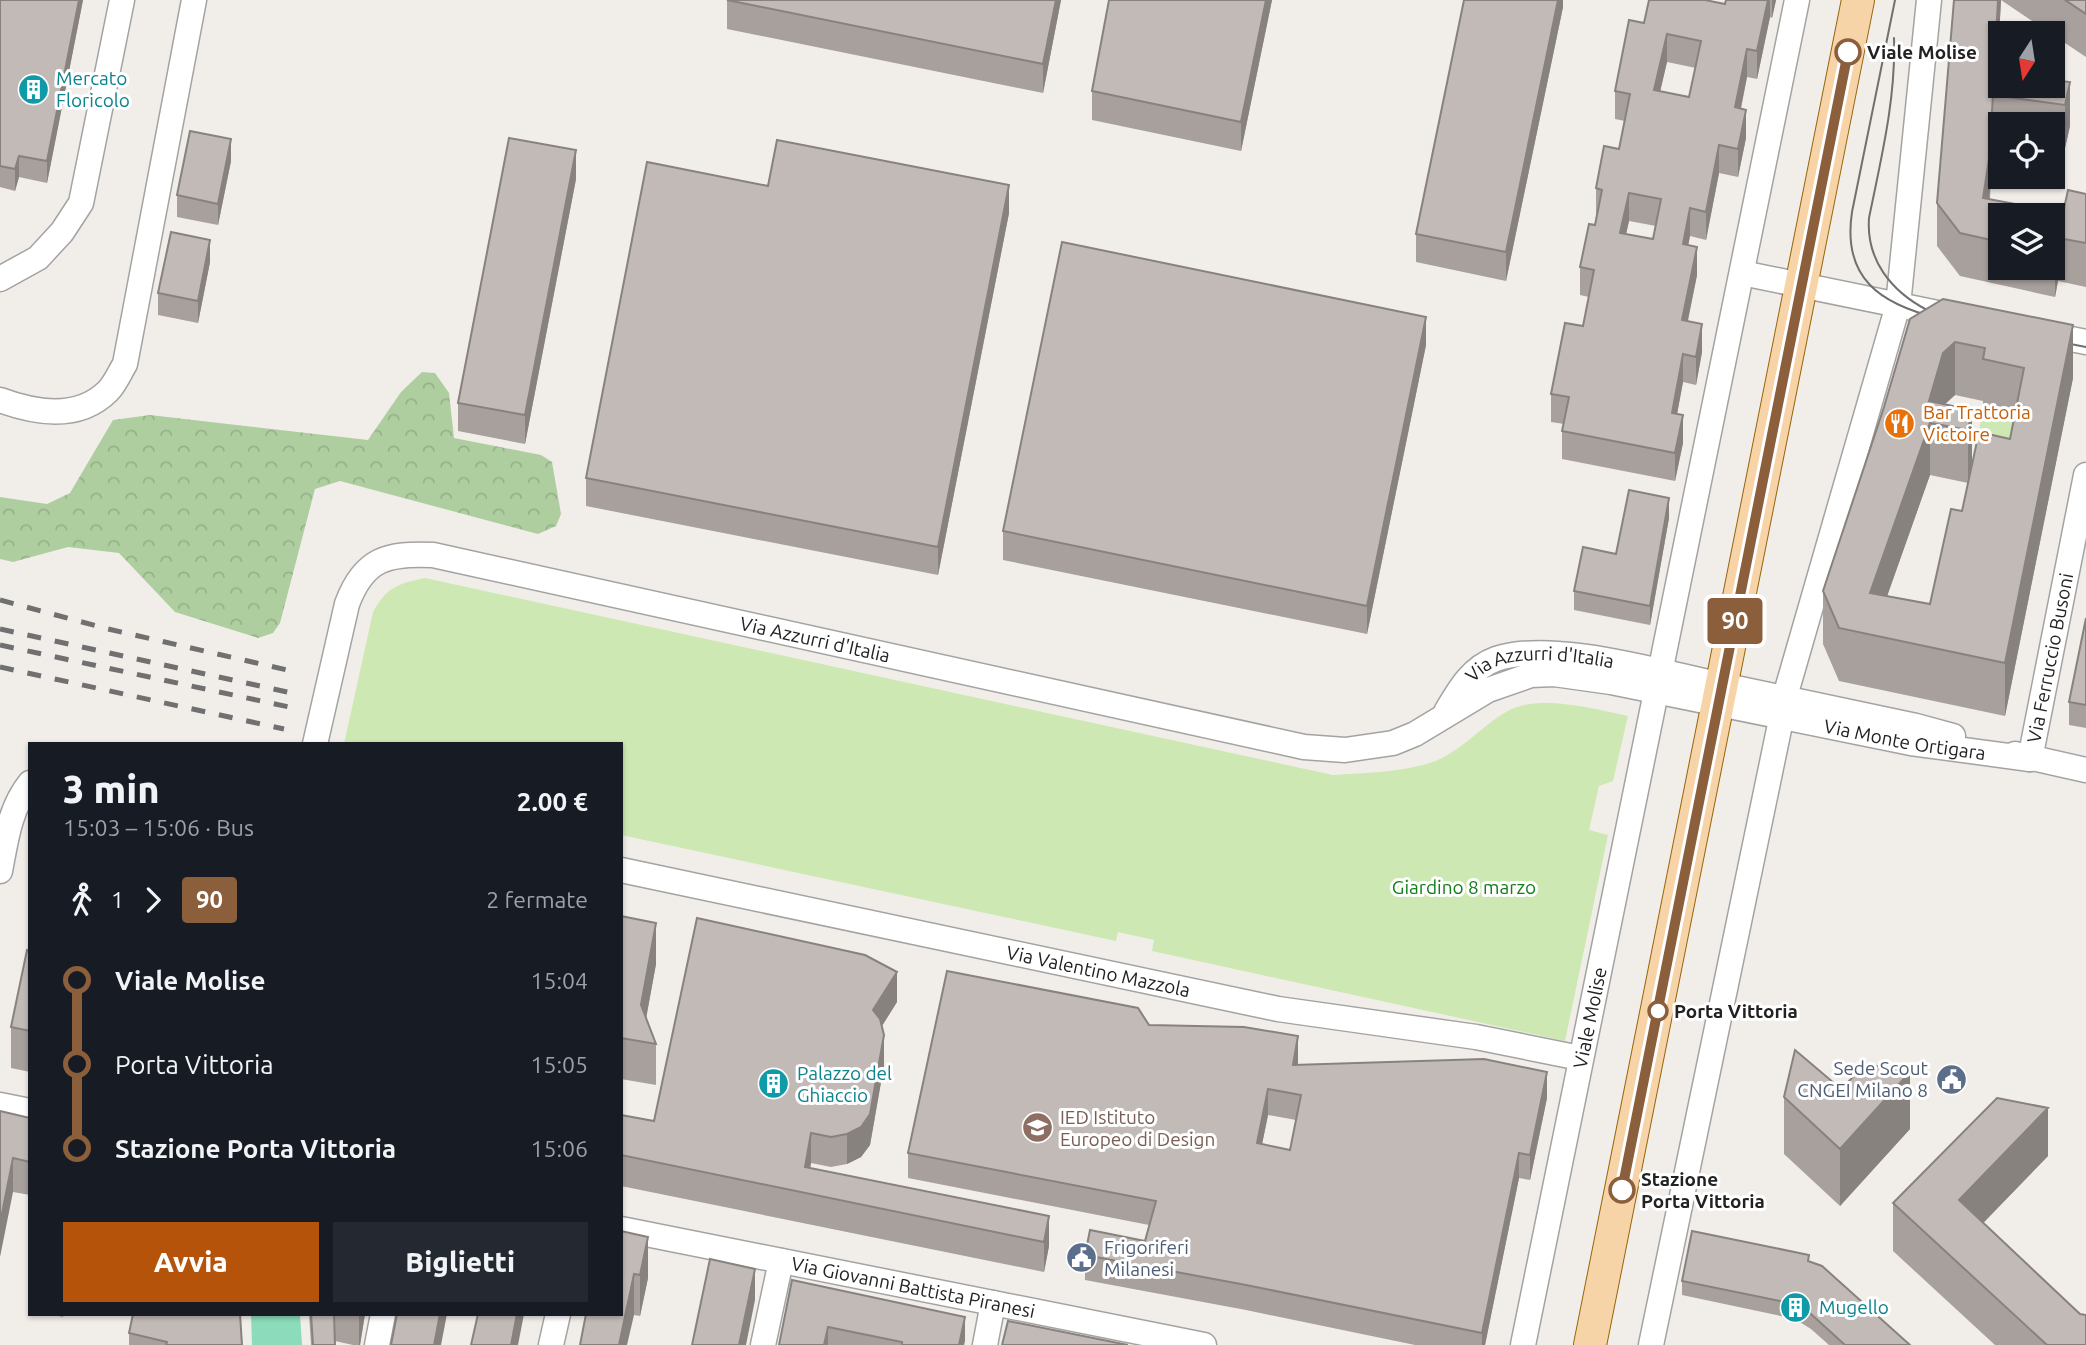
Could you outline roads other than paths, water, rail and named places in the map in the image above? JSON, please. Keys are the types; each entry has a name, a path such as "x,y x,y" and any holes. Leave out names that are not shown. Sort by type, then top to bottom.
{"main road":[{"path":"1590,1345 1858,0"}],"street":[{"path":"0,279 38,258 62,232 81,203 122,0"},
{"path":"0,400 25,409 61,413 87,405 108,391 125,363 194,0"},
{"name":"Viale Molise","path":"1523,1345 1797,0"},
{"path":"1651,1345 1784,708 1898,305 1929,0"},
{"path":"1742,274 1979,321"},
{"path":"1879,371 1953,316"},
{"path":"2019,329 2086,342"},
{"name":"Via Ferruccio Busoni","path":"2030,759 2086,475"},
{"name":"Via Azzurri d'Italia","path":"315,742 347,604 354,585 367,570 401,554 433,555 1304,747 1345,750 1368,748 1393,743 1415,734 1442,719 1462,684 1479,668 1498,659 1548,653 1572,655 1659,682"},
{"path":"1659,682 1784,708"},
{"name":"Via Monte Ortigara","path":"1784,708 1911,743 2030,759 2086,771"},
{"path":"0,870 13,813 20,795 28,785"},
{"name":"Via Valentino Mazzola","path":"623,870 1297,1013 1476,1037 1580,1058"},
{"path":"0,1105 28,1111"},
{"name":"Via Giovanni Battista Piranesi","path":"623,1229 1204,1345"},
{"path":"763,1345 781,1261"},
{"path":"985,1345 993,1303"},
{"path":"377,1345 383,1316"},
{"path":"551,1345 558,1316"}],"tram line":[{"path":"1895,0 1852,212 1850,235 1853,254 1860,271 1870,284 1899,305 1938,318"},
{"path":"1894,38 1893,84 1869,218 1869,233 1883,273 1902,294 1927,310"},
{"path":"2055,341 2086,347"}],"railway":[{"path":"0,600 108,629 296,672"},
{"path":"0,629 292,693"},
{"path":"0,645 289,707"},
{"path":"0,667 284,729"}],"place":[{"name":"Viale Molise","path":"1848,52"},
{"name":"Mercato Floricolo","path":"33,89"},
{"name":"Bar Trattoria Victoire","path":"1900,423"},
{"name":"Porta Vittoria","path":"1658,1011"},
{"name":"Sede Scout CNGEI Milano 8","path":"1951,1079"},
{"name":"Palazzo del Ghiaccio","path":"774,1084"},
{"name":"IED Istituto Europeo di Design","path":"1037,1128"},
{"name":"Stazione Porta Vittoria","path":"1622,1190"},
{"name":"Frigoriferi Milanesi","path":"1081,1258"},
{"name":"Mugello","path":"1796,1307"}],"park label":[{"name":"Giardino 8 marzo","path":"1464,887"}]}
